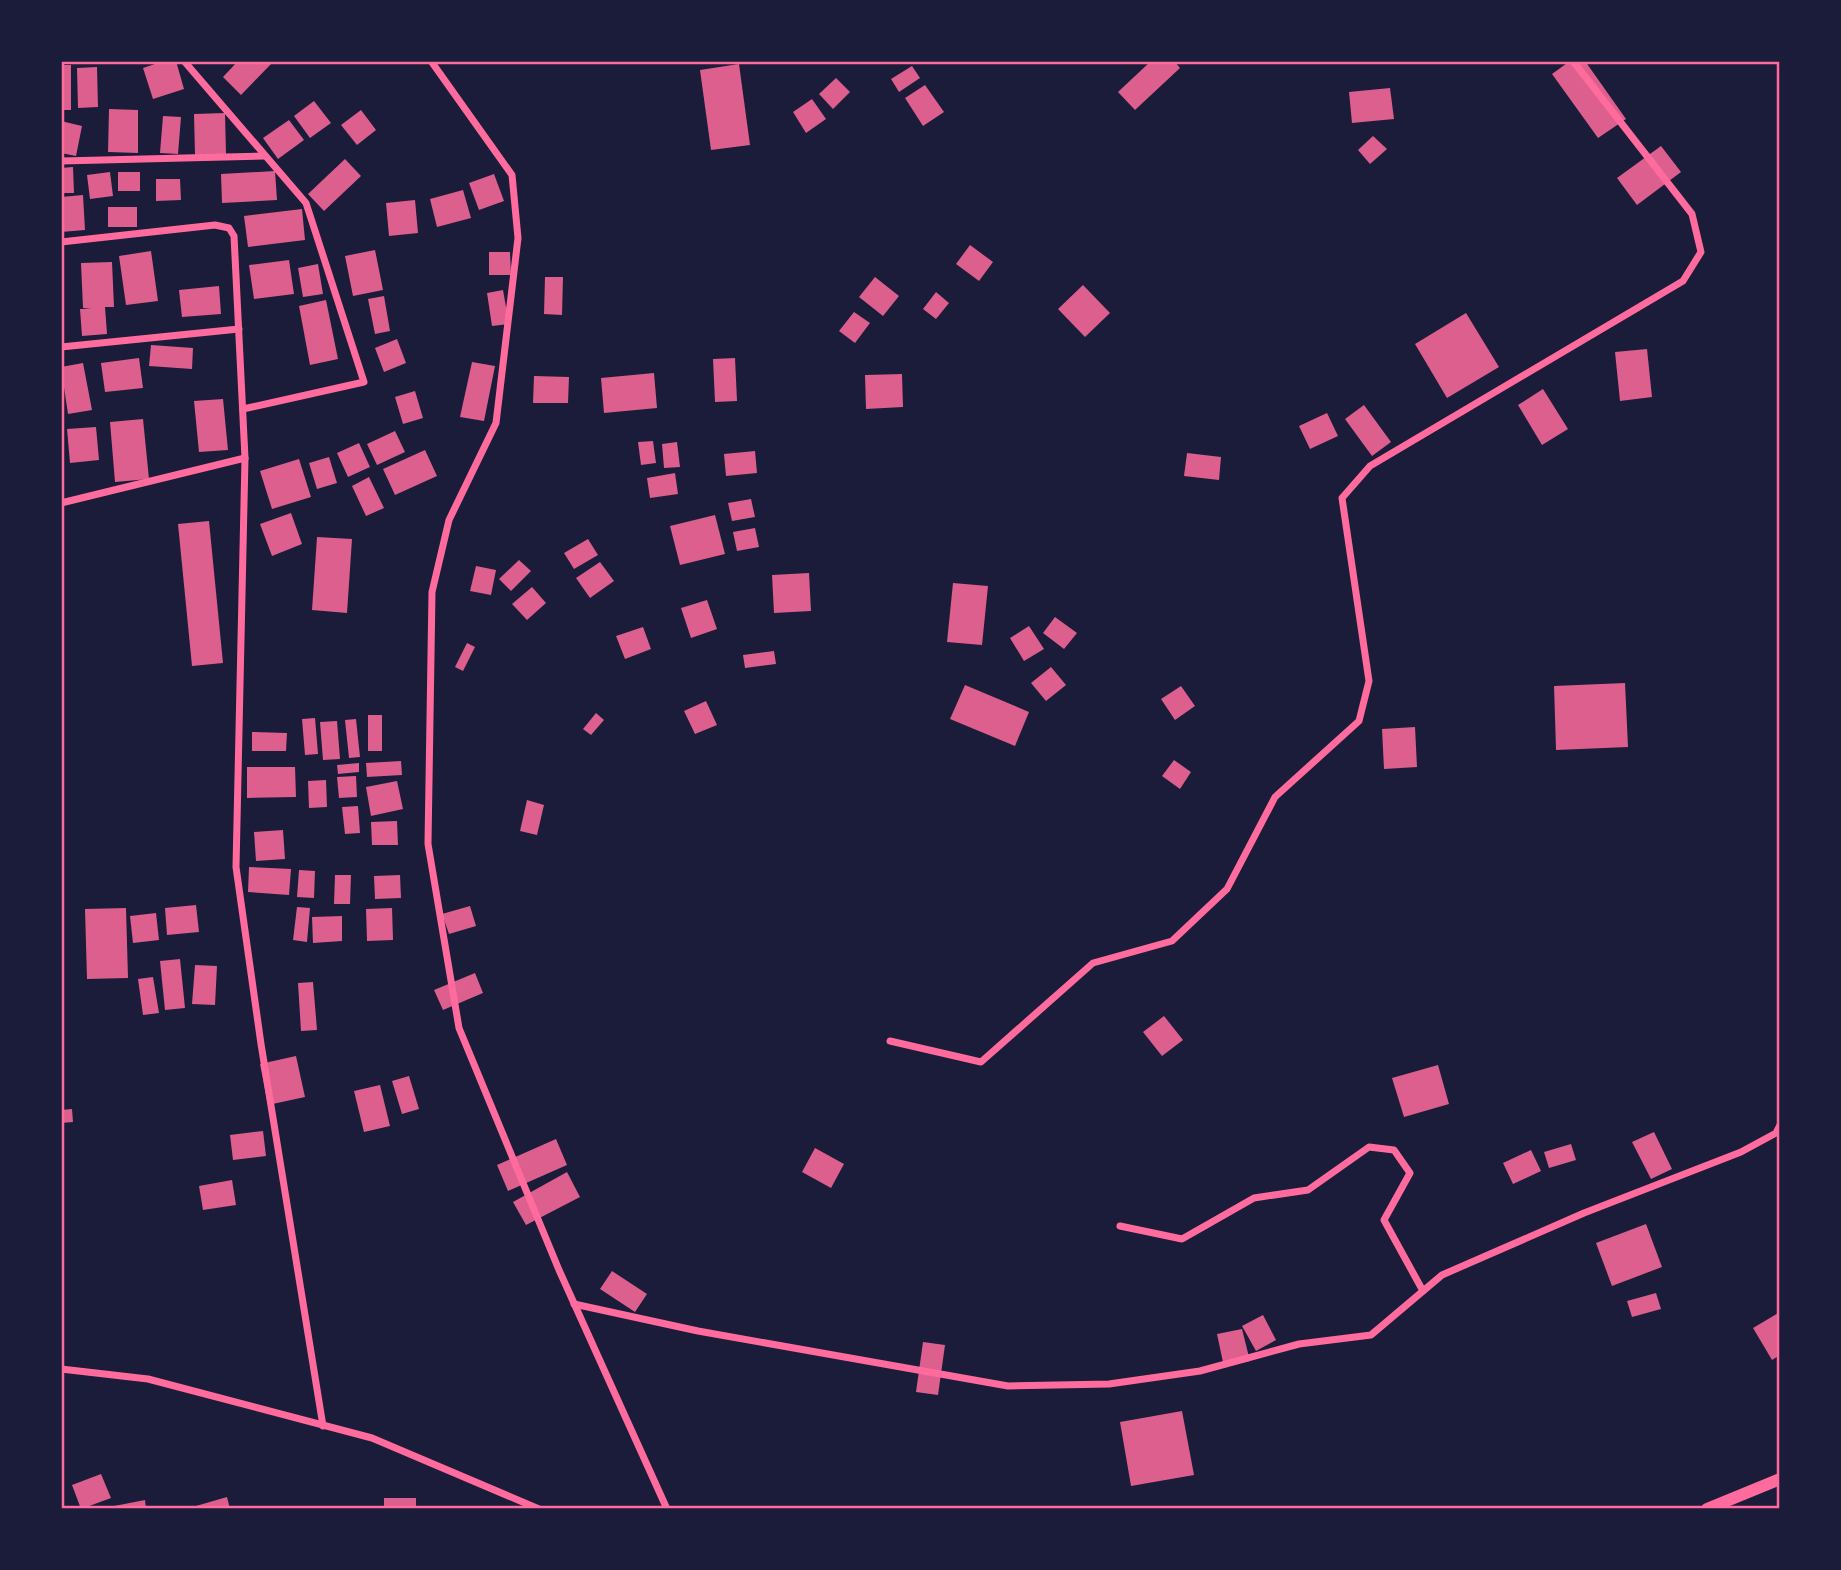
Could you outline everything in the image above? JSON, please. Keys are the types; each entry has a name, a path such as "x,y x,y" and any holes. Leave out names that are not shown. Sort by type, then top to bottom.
{"street":[{"path":"184,61 306,203 364,382 243,409"},
{"path":"431,61 512,175 518,238 496,423 449,520 432,593 428,844 459,1028 574,1304 667,1509"},
{"path":"890,1041 981,1062 1093,963 1172,941 1227,889 1275,797 1359,721 1369,681 1342,498 1370,466 1683,281 1701,252 1692,214 1573,61"},
{"path":"61,160 265,156"},
{"path":"61,242 215,225 229,228 234,236 246,458 236,867 261,1044 323,1426"},
{"path":"61,347 239,329"},
{"path":"61,503 246,458"},
{"path":"574,1304 698,1331 1008,1386 1109,1384 1200,1371 1299,1344 1371,1335 1442,1275 1572,1218 1741,1152 1776,1133 1780,1125"},
{"path":"1120,1226 1182,1239 1254,1198 1308,1190 1369,1147 1394,1150 1410,1174 1384,1220 1423,1291"},
{"path":"61,1369 148,1379 372,1438 539,1509"},
{"path":"1707,1509 1780,1479"}],"building":[{"path":"164,61 176,61 184,89 153,99 143,68"},
{"path":"238,61 274,61 241,95 223,77"},
{"path":"1151,61 1174,61 1180,68 1135,110 1118,92"},
{"path":"1570,61 1585,61 1626,119 1598,138 1552,74"},
{"path":"739,64 750,145 711,150 700,70"},
{"path":"61,65 71,65 71,110 61,110"},
{"path":"912,66 920,78 899,92 891,79"},
{"path":"97,67 98,107 78,108 77,68"},
{"path":"836,78 850,92 833,109 819,94"},
{"path":"925,85 944,112 923,126 905,98"},
{"path":"1390,88 1394,119 1352,123 1349,92"},
{"path":"812,99 826,119 806,133 793,112"},
{"path":"314,101 331,123 310,138 294,116"},
{"path":"109,109 138,110 138,153 108,152"},
{"path":"361,110 376,130 357,145 341,125"},
{"path":"225,113 226,154 195,155 194,114"},
{"path":"163,116 181,117 178,154 160,153"},
{"path":"289,120 304,140 278,159 263,138"},
{"path":"61,121 82,126 76,156 61,153"},
{"path":"1373,136 1387,149 1370,164 1358,150"},
{"path":"1661,146 1681,172 1637,205 1617,178"},
{"path":"345,159 361,176 324,211 308,194"},
{"path":"73,167 74,193 61,193 61,168"},
{"path":"275,171 277,200 222,203 221,174"},
{"path":"110,172 113,196 90,199 87,175"},
{"path":"118,172 140,172 140,191 118,191"},
{"path":"494,174 504,201 479,210 469,183"},
{"path":"156,179 180,179 181,200 156,201"},
{"path":"463,190 471,218 437,227 430,199"},
{"path":"83,195 85,230 61,232 61,197"},
{"path":"415,200 418,233 389,236 386,203"},
{"path":"108,207 137,207 137,227 108,227"},
{"path":"302,209 305,240 248,247 244,216"},
{"path":"970,245 993,262 979,281 956,264"},
{"path":"375,250 383,290 353,296 345,256"},
{"path":"151,251 158,301 126,305 119,256"},
{"path":"489,252 510,252 511,275 489,275"},
{"path":"289,260 294,294 254,299 249,265"},
{"path":"112,262 114,307 105,307 107,334 82,336 80,309 91,309 83,308 81,263"},
{"path":"318,264 323,294 303,297 298,268"},
{"path":"545,277 563,277 562,315 544,314"},
{"path":"875,277 899,296 883,316 859,297"},
{"path":"1083,285 1110,313 1085,337 1058,309"},
{"path":"219,286 221,314 182,317 179,290"},
{"path":"503,290 509,324 492,326 487,293"},
{"path":"936,292 949,303 936,319 923,309"},
{"path":"384,296 390,331 375,334 368,299"},
{"path":"326,300 338,359 310,365 299,306"},
{"path":"854,312 870,323 855,343 839,331"},
{"path":"1466,313 1499,367 1447,398 1415,344"},
{"path":"397,339 406,363 384,372 375,348"},
{"path":"151,345 193,348 192,369 149,366"},
{"path":"1647,349 1652,397 1620,401 1615,352"},
{"path":"139,358 143,388 105,392 101,363"},
{"path":"735,358 737,401 715,402 713,359"},
{"path":"472,362 495,366 484,421 460,417"},
{"path":"83,363 92,410 68,414 61,367"},
{"path":"654,373 657,408 604,413 601,378"},
{"path":"902,374 903,407 866,409 865,375"},
{"path":"534,376 569,377 568,403 533,403"},
{"path":"1543,389 1568,429 1542,445 1518,405"},
{"path":"415,391 423,418 403,424 395,397"},
{"path":"223,399 228,450 199,452 194,401"},
{"path":"1364,405 1391,442 1372,456 1345,419"},
{"path":"1327,413 1338,436 1310,449 1299,426"},
{"path":"143,419 149,479 115,482 110,422"},
{"path":"96,427 99,460 70,463 67,429"},
{"path":"395,431 405,452 377,465 367,444"},
{"path":"653,441 656,463 641,465 638,442"},
{"path":"677,442 680,467 664,468 662,444"},
{"path":"359,443 370,467 348,477 337,453"},
{"path":"425,450 437,476 395,495 383,469"},
{"path":"755,451 757,473 726,476 724,454"},
{"path":"1187,453 1221,457 1219,480 1184,476"},
{"path":"329,457 337,483 317,489 309,463"},
{"path":"299,459 311,497 272,509 260,471"},
{"path":"675,473 678,494 650,498 647,478"},
{"path":"369,477 384,508 366,516 352,486"},
{"path":"751,499 755,517 732,521 728,503"},
{"path":"291,513 302,544 272,556 260,524"},
{"path":"715,515 725,554 680,565 670,526"},
{"path":"209,521 223,663 192,666 178,524"},
{"path":"755,528 759,547 737,551 733,532"},
{"path":"317,537 352,539 347,613 312,610"},
{"path":"588,539 598,555 574,569 564,553"},
{"path":"519,560 531,571 511,591 499,579"},
{"path":"600,562 614,581 590,598 576,578"},
{"path":"476,566 496,570 491,595 470,591"},
{"path":"809,573 811,611 774,613 772,575"},
{"path":"953,583 988,586 982,645 947,642"},
{"path":"532,587 546,603 527,620 512,604"},
{"path":"707,600 717,629 691,638 681,608"},
{"path":"1055,617 1077,633 1064,649 1043,633"},
{"path":"1029,626 1044,649 1024,661 1010,638"},
{"path":"643,627 651,649 625,659 616,636"},
{"path":"467,643 475,647 463,671 455,667"},
{"path":"774,651 776,664 745,668 743,655"},
{"path":"1051,667 1066,685 1046,701 1031,683"},
{"path":"1625,683 1628,747 1556,750 1554,686"},
{"path":"965,685 1029,712 1015,746 950,719"},
{"path":"1181,686 1195,706 1175,720 1161,699"},
{"path":"706,701 717,725 695,734 684,711"},
{"path":"596,713 604,720 591,735 583,729"},
{"path":"368,715 382,715 382,751 368,751"},
{"path":"315,718 318,754 305,755 302,719"},
{"path":"356,719 360,757 349,758 345,720"},
{"path":"337,721 340,759 323,760 320,722"},
{"path":"1415,727 1417,767 1384,769 1382,729"},
{"path":"252,732 287,733 286,751 252,751"},
{"path":"1174,760 1191,772 1180,789 1162,776"},
{"path":"401,761 402,775 367,777 366,763"},
{"path":"359,763 359,772 338,774 337,765"},
{"path":"247,767 295,767 296,797 247,798"},
{"path":"356,776 357,797 339,798 337,777"},
{"path":"326,780 327,807 309,808 308,781"},
{"path":"397,781 403,809 371,816 366,787"},
{"path":"527,800 544,805 537,835 520,831"},
{"path":"358,806 360,833 345,834 342,807"},
{"path":"397,821 398,845 372,845 371,822"},
{"path":"283,830 285,859 256,861 254,832"},
{"path":"249,867 291,869 289,895 248,892"},
{"path":"299,870 315,871 314,898 297,897"},
{"path":"335,875 351,875 350,904 334,904"},
{"path":"400,875 401,898 375,899 374,876"},
{"path":"196,905 199,932 167,935 165,908"},
{"path":"470,906 476,926 449,934 442,914"},
{"path":"297,907 310,908 307,942 293,940"},
{"path":"126,908 128,978 87,979 85,909"},
{"path":"392,908 393,940 367,941 366,909"},
{"path":"156,913 159,940 133,943 130,916"},
{"path":"342,916 342,941 313,943 312,917"},
{"path":"180,959 185,1008 165,1010 160,961"},
{"path":"195,965 217,966 215,1005 192,1004"},
{"path":"475,973 483,993 443,1010 434,990"},
{"path":"153,977 159,1013 143,1015 138,979"},
{"path":"313,982 317,1030 301,1031 298,983"},
{"path":"1164,1016 1183,1040 1162,1056 1143,1032"},
{"path":"296,1056 305,1097 268,1105 260,1064"},
{"path":"1438,1065 1449,1104 1404,1117 1392,1078"},
{"path":"409,1076 419,1109 402,1114 392,1081"},
{"path":"380,1085 390,1126 364,1132 354,1091"},
{"path":"72,1109 73,1122 61,1123 61,1110"},
{"path":"263,1131 266,1156 233,1160 230,1135"},
{"path":"1654,1132 1672,1169 1651,1179 1632,1142"},
{"path":"556,1139 567,1165 508,1191 497,1165"},
{"path":"1571,1144 1576,1160 1549,1168 1544,1152"},
{"path":"815,1148 844,1164 831,1188 802,1172"},
{"path":"1531,1150 1541,1171 1513,1184 1503,1163"},
{"path":"567,1172 580,1197 526,1225 513,1202"},
{"path":"232,1180 236,1205 203,1210 199,1186"},
{"path":"1646,1224 1662,1267 1612,1286 1596,1243"},
{"path":"612,1271 647,1294 635,1312 600,1289"},
{"path":"1656,1293 1661,1309 1632,1317 1627,1301"},
{"path":"1780,1312 1780,1355 1772,1360 1753,1328"},
{"path":"1263,1315 1276,1340 1256,1351 1242,1326"},
{"path":"1242,1329 1250,1361 1224,1367 1217,1334"},
{"path":"923,1342 945,1345 938,1395 916,1392"},
{"path":"1182,1411 1194,1475 1131,1486 1120,1422"},
{"path":"101,1474 111,1498 81,1509 72,1485"},
{"path":"227,1497 230,1509 189,1509 189,1508"},
{"path":"384,1498 416,1498 416,1509 384,1509"},
{"path":"145,1500 146,1509 109,1509 109,1507"}]}
